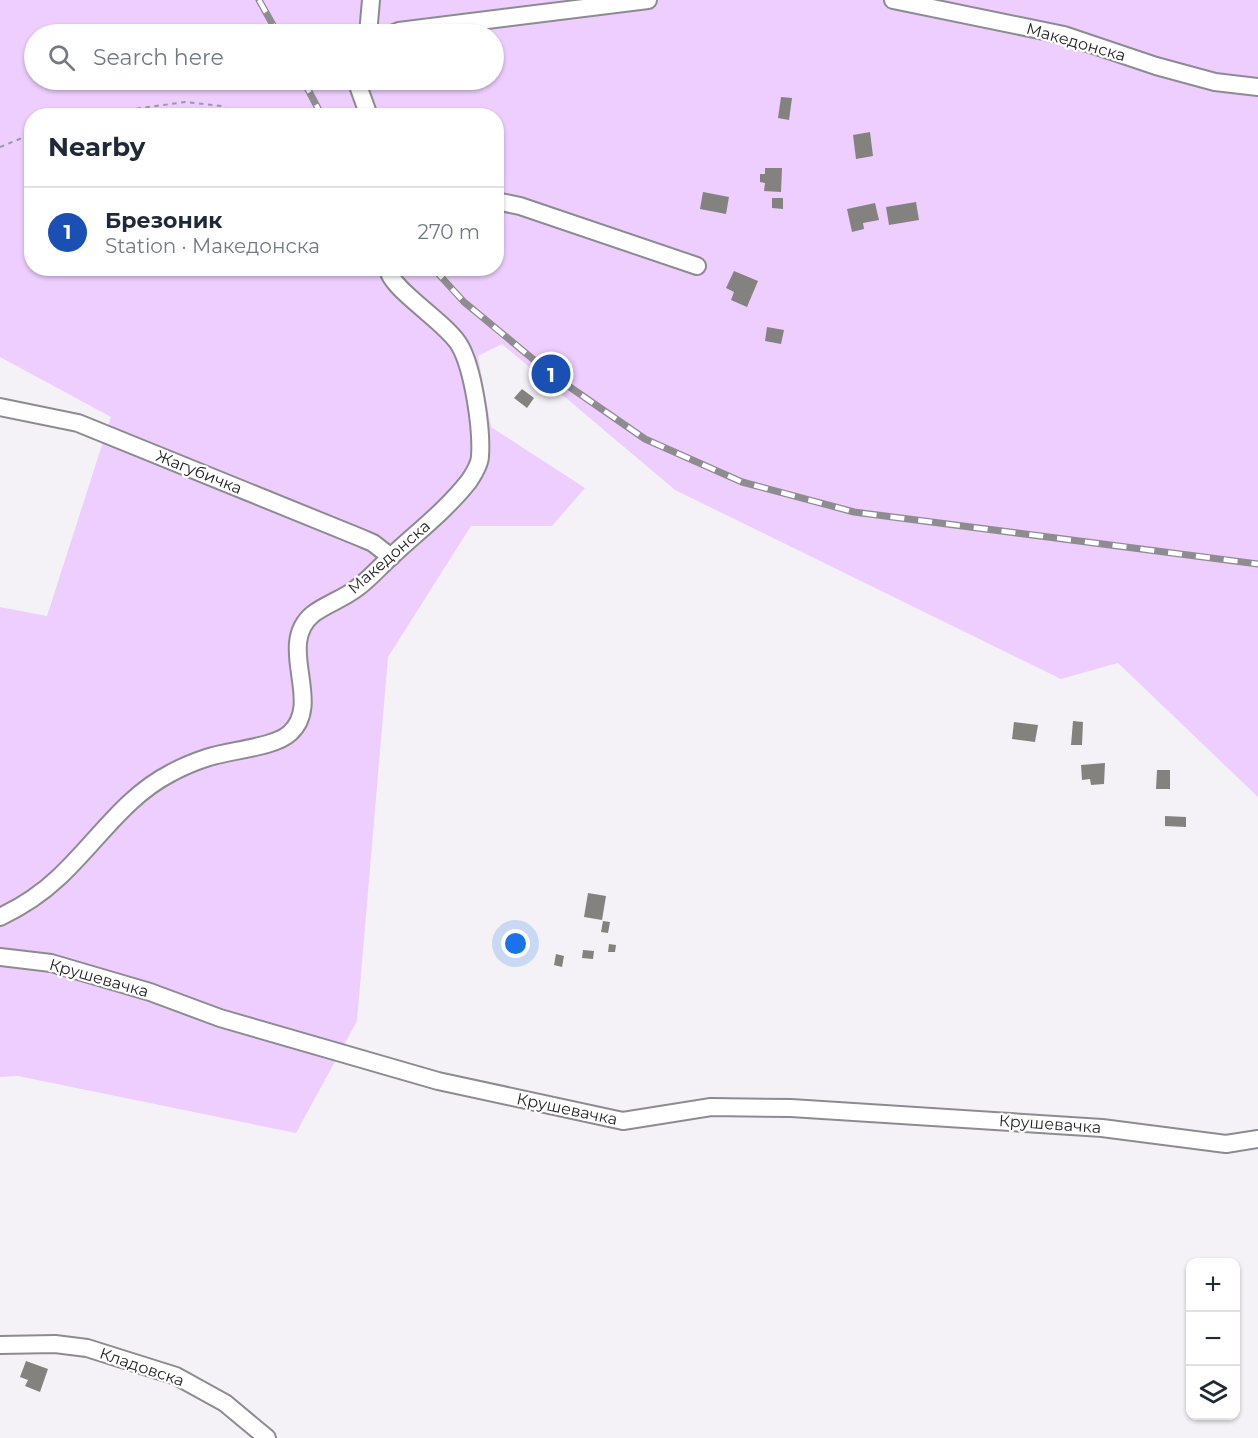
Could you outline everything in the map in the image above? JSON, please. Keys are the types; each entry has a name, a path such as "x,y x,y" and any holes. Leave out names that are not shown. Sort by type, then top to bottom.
{"street":[{"path":"369,24 371,0"},
{"path":"455,24 648,0"},
{"name":"Македонска","path":"893,0 1064,35 1156,66 1215,82 1258,87"},
{"path":"360,90 366,108"},
{"path":"504,203 520,206 697,266"},
{"name":"Македонска","path":"0,917 21,906 58,878 108,823 138,796 170,773 206,758 280,740 291,733 300,721 302,705 296,656 303,626 312,615 357,588 440,512 470,480 480,458 472,379 460,346 449,331 388,276"},
{"name":"Жагубичка","path":"0,407 78,423 359,537 373,543 391,557"},
{"name":"Крушевачка","path":"0,957 51,963 150,992 220,1018 438,1081 623,1122 711,1107 791,1108 1102,1128 1226,1144 1258,1139"},
{"name":"Кладовска","path":"0,1345 55,1344 87,1348 176,1376 225,1403 267,1438"}],"path":[{"path":"138,108 185,102 225,108"},
{"path":"0,147 24,137"}],"shaded area":[{"path":"0,0 1258,0 1258,797 1118,663 1061,679 675,490 502,344 478,356 491,427 585,488 552,526 471,526 388,657 357,1021 296,1133 18,1076 0,1077 0,607 47,616 111,417 0,357"}],"building":[{"path":"781,97 792,98 789,120 778,118"},
{"path":"870,132 873,156 856,159 853,135"},
{"path":"765,168 782,168 781,192 764,191 765,183 760,182 760,174 765,174"},
{"path":"703,192 729,197 726,214 700,209"},
{"path":"772,198 783,198 783,209 772,208"},
{"path":"916,202 919,220 889,225 886,207"},
{"path":"875,203 879,220 863,223 864,229 852,232 847,209"},
{"path":"734,271 758,281 747,307 731,300 734,292 726,288"},
{"path":"767,327 784,330 781,344 765,341"},
{"path":"522,389 534,398 527,408 514,398"},
{"path":"1073,721 1083,722 1082,745 1071,745"},
{"path":"1014,722 1038,725 1035,742 1012,739"},
{"path":"1105,763 1104,784 1091,785 1090,779 1082,780 1081,765"},
{"path":"1157,770 1170,770 1170,789 1156,789"},
{"path":"1165,816 1186,817 1186,827 1165,826"},
{"path":"588,893 606,896 602,920 584,917"},
{"path":"603,921 610,922 608,933 601,932"},
{"path":"609,944 616,945 615,952 608,952"},
{"path":"583,950 594,951 593,959 582,958"},
{"path":"556,954 564,956 562,967 554,965"},
{"path":"26,1361 48,1369 40,1392 25,1386 28,1380 20,1377"}],"railway":[{"path":"259,0 272,24"},
{"path":"308,90 318,108"},
{"path":"440,276 464,302 551,374 645,439 742,482 854,512 1258,564"}],"place":[{"name":"Брезоник","path":"551,374"}]}
